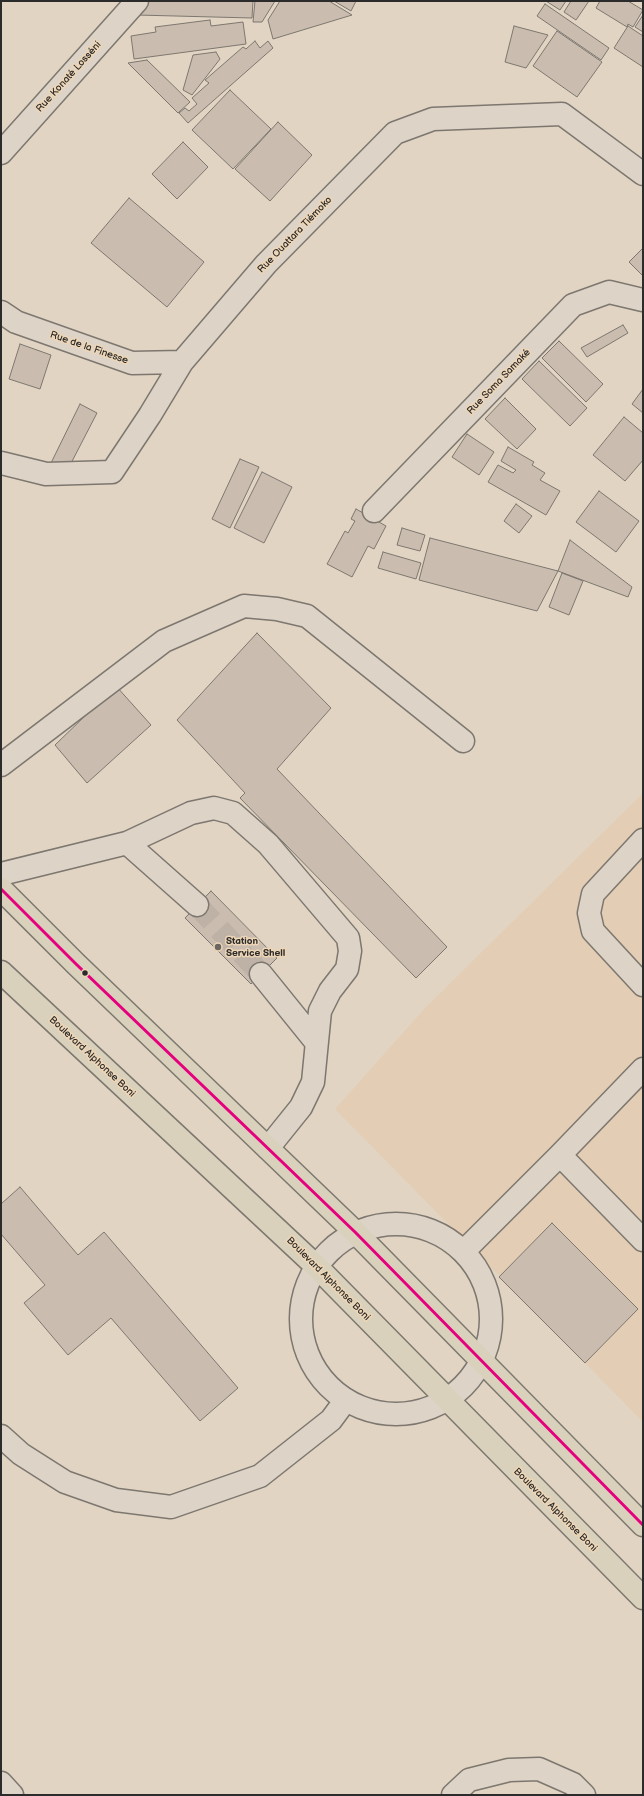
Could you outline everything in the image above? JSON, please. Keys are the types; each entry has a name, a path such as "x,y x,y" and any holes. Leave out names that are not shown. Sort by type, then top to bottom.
{"main road":[{"path":"1,889 76,964 355,1232 643,1525"},
{"name":"Boulevard Alphonse Boni","path":"1,972 316,1266 643,1598"}],"street":[{"name":"Rue Konaté Losséni","path":"1,153 137,1"},
{"name":"Rue Ouattara Tiémoko","path":"1,463 46,474 112,472 150,415 182,362 266,264 395,132 432,119 562,114 643,174"},
{"name":"Rue Soma Samaké","path":"374,511 572,305 609,292 643,300"},
{"name":"Rue de la Finesse","path":"1,312 16,322 132,362 182,362"},
{"path":"1,765 164,641 244,606 277,609 307,616 463,741"},
{"path":"1,874 126,844 191,813 214,808 233,812 268,844 348,938 350,951 347,969 330,991 320,1011 313,1082 301,1106 268,1148"},
{"path":"643,840 593,894 589,913 593,932 643,985"},
{"path":"126,844 197,905"},
{"path":"261,974 316,1042"},
{"path":"464,1251 643,1069"},
{"path":"560,1155 643,1240"},
{"path":"393,1223 432,1230 464,1251 485,1284 492,1322 483,1361 468,1383 448,1400 415,1414 378,1414 345,1401 318,1375 302,1340 302,1302 316,1266 334,1247 355,1232 393,1223"},
{"path":"1,1436 21,1454 65,1482 116,1500 171,1507 260,1476 331,1420 345,1401"},
{"path":"453,1795 469,1780 509,1770 539,1769 573,1784 584,1795"},
{"path":"1,1783 12,1795"}],"shaded area":[{"path":"643,793 643,1422 335,1109 425,1008"}],"building":[{"path":"148,1 253,1 252,18 137,15"},
{"path":"255,1 275,1 262,22 253,22"},
{"path":"280,1 329,1 352,15 273,39 268,20"},
{"path":"334,1 356,1 351,11"},
{"path":"546,1 566,1 560,10"},
{"path":"571,1 589,1 576,20 564,12"},
{"path":"600,1 628,1 643,10 633,27 628,24 627,27 596,8"},
{"path":"545,4 609,48 601,60 537,16"},
{"path":"643,15 643,32 635,27"},
{"path":"210,20 211,26 243,22 246,44 134,59 131,36 156,32 155,27"},
{"path":"514,26 548,35 526,68 505,62"},
{"path":"628,26 643,36 643,67 614,48"},
{"path":"557,31 602,62 577,97 533,66"},
{"path":"255,41 260,48 268,41 273,48 188,123 179,113 185,108 189,111 197,104 192,98 209,83 205,80 243,47 246,49"},
{"path":"216,52 220,59 192,95 183,90 193,55"},
{"path":"147,60 190,102 178,113 128,63"},
{"path":"230,90 271,129 233,169 192,130"},
{"path":"278,122 312,155 270,201 235,169"},
{"path":"183,142 208,167 177,199 152,174"},
{"path":"129,198 204,262 167,307 91,243"},
{"path":"643,248 643,276 629,262"},
{"path":"623,325 628,333 587,357 581,348"},
{"path":"559,341 603,384 586,402 542,358"},
{"path":"20,344 51,355 40,389 9,379"},
{"path":"539,361 587,408 570,426 522,379"},
{"path":"643,389 643,413 632,404"},
{"path":"505,398 536,429 517,449 485,419"},
{"path":"80,404 97,413 67,471 51,463"},
{"path":"624,417 643,433 643,460 625,481 593,455"},
{"path":"467,434 494,452 479,475 452,457"},
{"path":"508,447 534,462 532,465 545,473 540,480 560,491 546,515 488,482 498,465 513,473 516,470 501,461"},
{"path":"240,459 259,467 230,528 212,519"},
{"path":"262,472 292,487 264,543 234,528"},
{"path":"599,491 639,521 616,552 576,522"},
{"path":"516,504 532,516 519,533 504,521"},
{"path":"356,509 386,526 374,549 368,546 352,577 327,564 345,531 348,533 355,521 351,519"},
{"path":"402,528 425,535 420,551 397,545"},
{"path":"430,538 558,571 537,611 419,580"},
{"path":"570,540 632,587 628,597 558,571"},
{"path":"383,552 421,563 416,579 378,568"},
{"path":"562,573 583,581 569,615 549,607"},
{"path":"257,633 331,708 277,769 447,947 416,978 240,798 245,793 177,720"},
{"path":"116,686 151,725 87,783 55,745"},
{"path":"211,891 277,958 251,984 185,918"},
{"path":"20,1187 78,1255 104,1232 238,1388 200,1421 111,1318 68,1355 24,1303 45,1285 1,1234 1,1204"},
{"path":"552,1223 638,1309 585,1363 499,1277"}],"tunnel":[{"path":"197,905 261,974"}],"transit line":[{"path":"1,889 76,964 355,1232 643,1525"}],"place":[{"name":"Station Service Shell","path":"218,947"}]}
